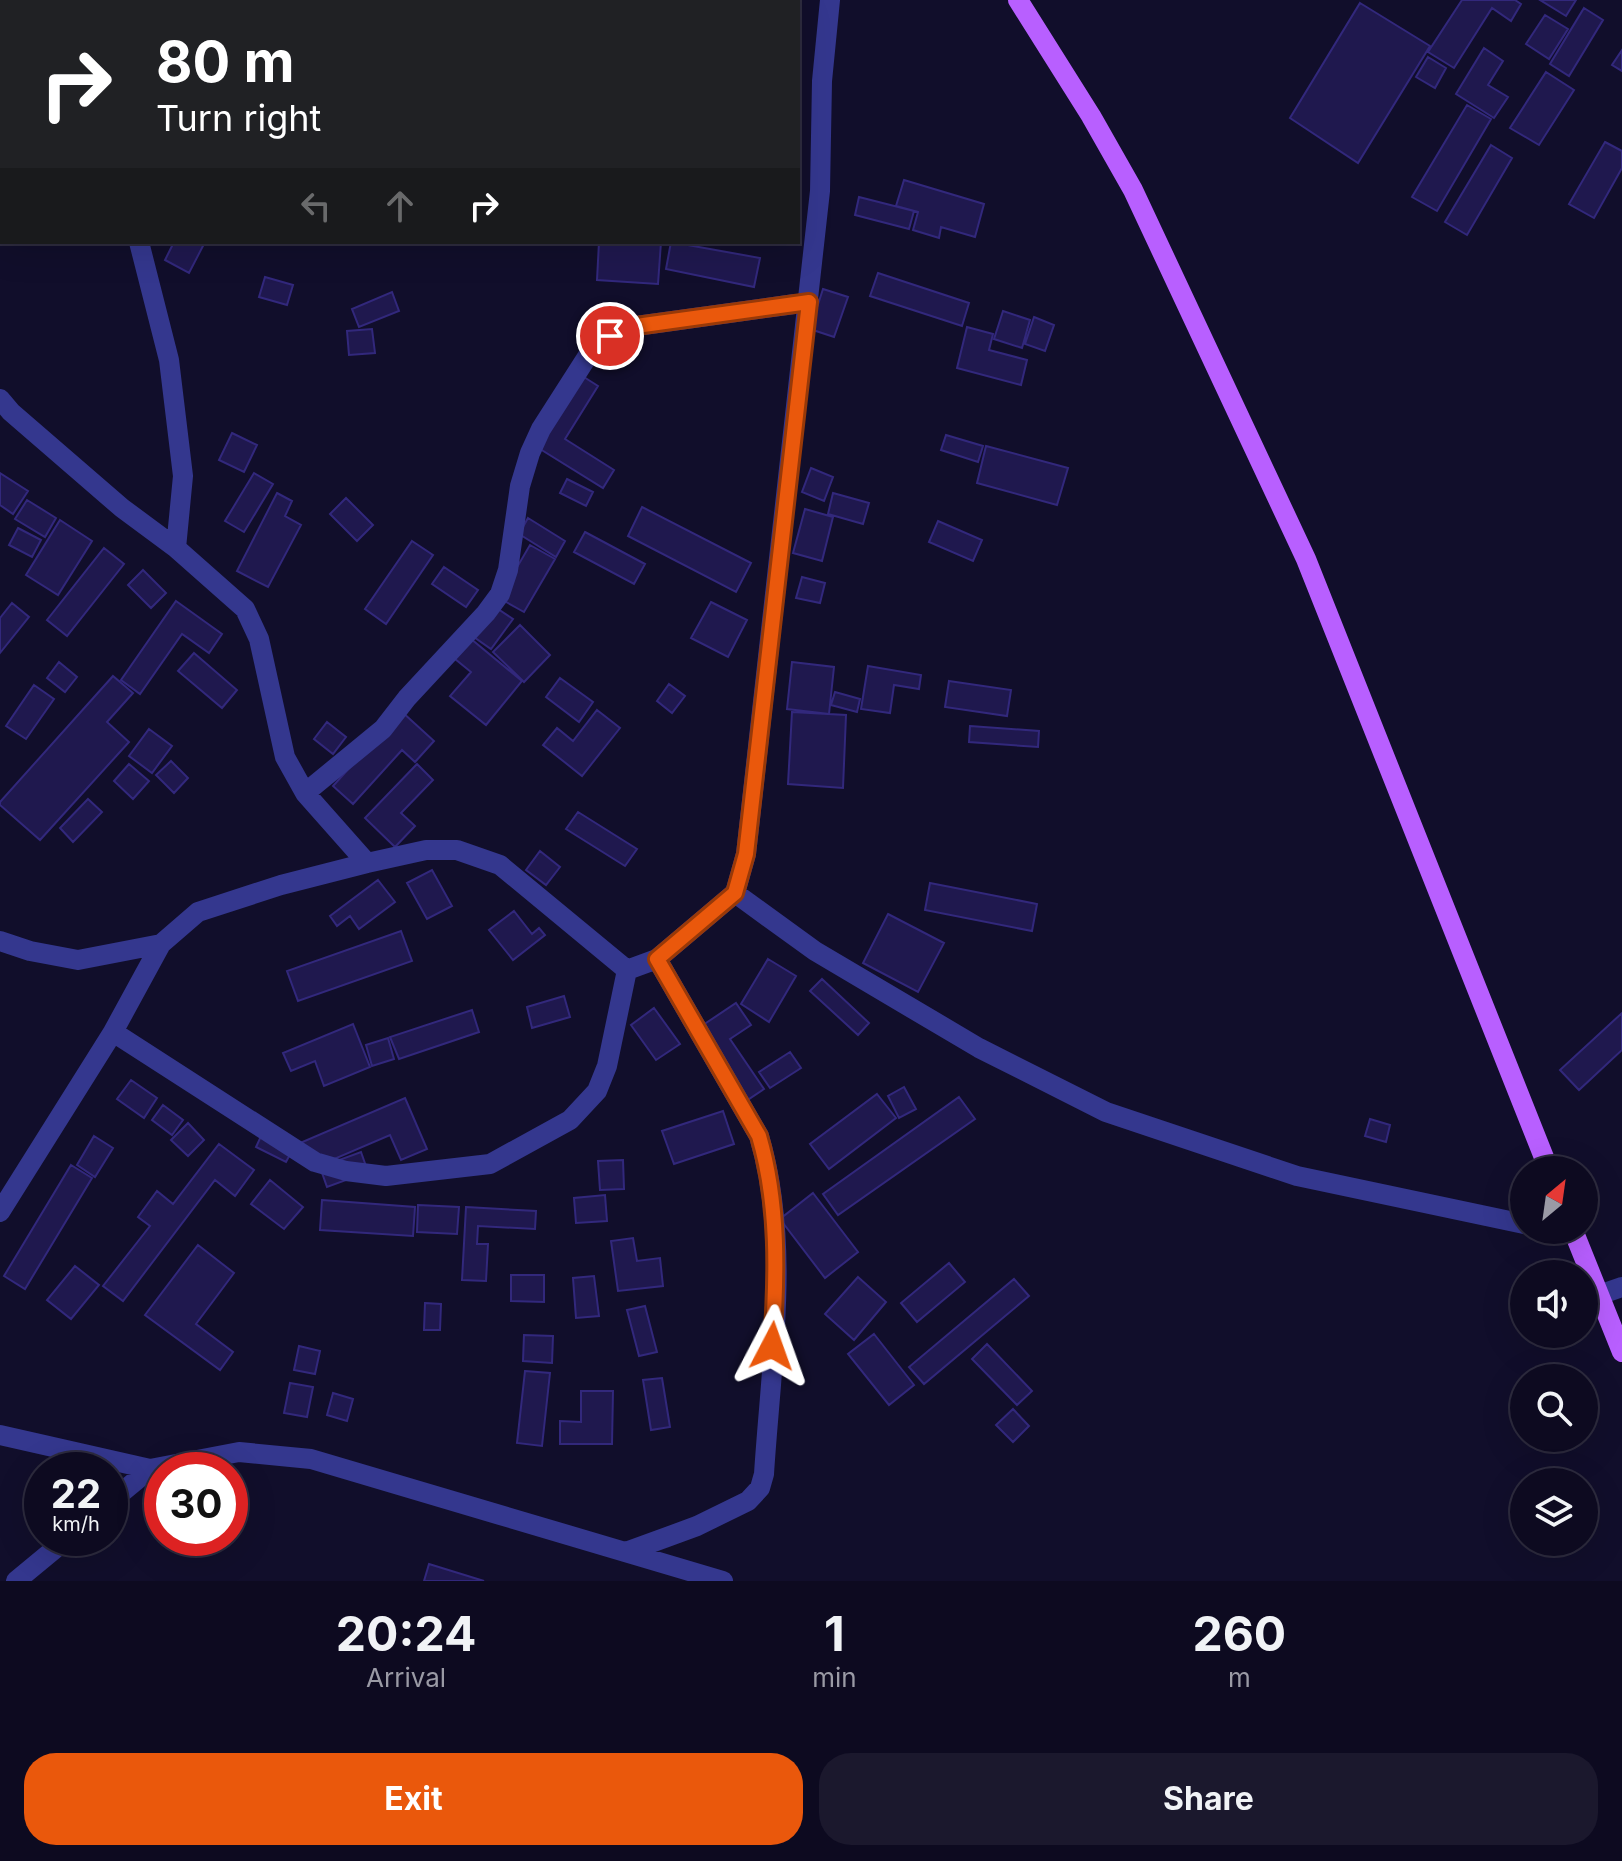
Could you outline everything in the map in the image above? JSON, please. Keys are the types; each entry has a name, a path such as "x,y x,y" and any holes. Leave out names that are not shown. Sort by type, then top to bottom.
{"main road":[{"path":"1018,0 1133,190 1306,559 1543,1156"},
{"path":"1579,1244 1622,1352"}],"street":[{"path":"627,970 657,959 735,893 746,854 820,191 822,81 830,0"},
{"path":"140,244 169,360 183,476 176,548"},
{"path":"305,793 383,729 500,594 508,570 520,486 530,453 541,429 589,354 610,336 629,327 809,302"},
{"path":"0,399 122,508 176,548 245,609 259,639 285,757 305,793 367,863"},
{"path":"0,1212 113,1032 161,944 198,912 281,885 367,863 426,850 457,850 500,865 627,970"},
{"path":"735,893 815,951 979,1048 1106,1112 1297,1176 1510,1221"},
{"path":"0,941 30,951 78,960 161,944"},
{"path":"626,1552 723,1514 748,1501 760,1488 764,1474 777,1265 767,1165 759,1136 657,959"},
{"path":"113,1032 315,1162 346,1171 386,1176 475,1166 490,1164 570,1120 597,1091 607,1066 627,970"},
{"path":"1599,1295 1622,1287"},
{"path":"0,1435 144,1468"},
{"path":"248,1453 311,1459 723,1581"},
{"path":"128,1487 144,1474"},
{"path":"16,1581 46,1556"}],"building":[{"path":"1462,0 1515,0 1521,4 1511,21 1492,8 1454,68 1428,52"},
{"path":"1540,0 1576,0 1566,16"},
{"path":"1360,3 1430,46 1358,163 1290,118"},
{"path":"1584,8 1603,20 1569,76 1550,64"},
{"path":"1545,15 1568,29 1549,59 1526,44"},
{"path":"1484,48 1503,61 1488,85 1508,97 1494,118 1456,94"},
{"path":"1622,50 1622,71 1612,65"},
{"path":"1428,57 1446,68 1435,88 1416,77"},
{"path":"1546,72 1574,90 1539,145 1510,128"},
{"path":"1467,105 1491,119 1437,211 1412,197"},
{"path":"1605,142 1622,151 1622,168 1594,218 1569,204"},
{"path":"1491,145 1512,158 1467,235 1445,222"},
{"path":"904,180 984,204 975,237 941,227 939,238 913,230 918,212 896,206"},
{"path":"859,197 914,211 909,229 855,215"},
{"path":"173,244 204,244 189,273 165,260"},
{"path":"599,244 661,244 658,284 597,280"},
{"path":"671,244 760,258 754,287 666,269"},
{"path":"878,273 969,303 962,326 870,296"},
{"path":"265,277 293,285 287,305 259,297"},
{"path":"823,289 848,297 834,337 810,329"},
{"path":"392,292 399,311 359,327 352,309"},
{"path":"1003,311 1030,320 1022,348 994,339"},
{"path":"1034,317 1054,325 1045,351 1025,344"},
{"path":"967,327 993,334 989,350 1027,360 1021,385 957,368"},
{"path":"372,329 375,353 349,355 347,331"},
{"path":"576,372 598,386 565,439 614,470 603,488 532,444"},
{"path":"232,433 257,445 244,472 219,460"},
{"path":"946,435 983,446 978,462 941,450"},
{"path":"986,446 1068,468 1057,505 977,483"},
{"path":"811,468 833,477 824,501 802,492"},
{"path":"0,473 28,491 13,514 0,505"},
{"path":"254,473 273,484 244,532 225,521"},
{"path":"567,479 593,492 586,506 560,493"},
{"path":"277,493 292,501 285,516 301,525 268,587 237,571"},
{"path":"833,493 869,503 863,524 828,514"},
{"path":"346,498 373,525 357,541 330,514"},
{"path":"27,500 56,518 45,537 15,519"},
{"path":"642,507 751,563 736,592 628,536"},
{"path":"805,509 833,517 822,561 793,553"},
{"path":"528,518 565,541 556,557 519,534"},
{"path":"60,520 92,541 58,595 26,575"},
{"path":"938,521 982,540 973,561 929,542"},
{"path":"18,528 41,540 32,557 9,545"},
{"path":"585,532 645,564 634,584 574,552"},
{"path":"412,541 433,555 386,624 365,609"},
{"path":"530,545 555,559 524,612 499,598"},
{"path":"104,548 124,564 67,636 47,620"},
{"path":"444,567 478,590 466,607 432,584"},
{"path":"143,570 166,593 151,608 128,585"},
{"path":"802,577 825,583 820,603 796,598"},
{"path":"176,601 222,634 209,653 182,634 140,694 121,680"},
{"path":"711,602 747,620 728,657 691,638"},
{"path":"12,603 29,617 0,653 0,618"},
{"path":"492,605 513,619 491,649 471,635"},
{"path":"520,625 550,655 524,682 493,652"},
{"path":"465,634 522,681 486,725 450,696 471,672 449,654"},
{"path":"194,653 237,690 222,708 178,671"},
{"path":"59,662 77,677 65,692 47,678"},
{"path":"792,662 834,667 829,714 787,709"},
{"path":"868,666 921,675 919,689 894,685 890,713 861,709"},
{"path":"113,676 133,693 107,722 129,742 40,840 0,802"},
{"path":"560,678 593,702 579,722 546,697"},
{"path":"949,681 1011,690 1007,716 945,707"},
{"path":"669,684 685,696 672,713 657,701"},
{"path":"34,685 54,699 26,739 6,726"},
{"path":"835,692 860,699 857,712 831,705"},
{"path":"597,710 620,728 582,776 543,745 557,728 573,741"},
{"path":"401,711 434,741 415,762 402,750 353,804 333,786"},
{"path":"792,712 846,715 843,788 788,784"},
{"path":"327,722 346,737 333,754 314,739"},
{"path":"970,726 1039,731 1038,747 969,742"},
{"path":"149,729 172,746 152,773 129,756"},
{"path":"171,761 188,778 174,793 156,775"},
{"path":"129,764 149,781 133,799 114,781"},
{"path":"417,764 433,780 401,813 415,826 395,847 365,818"},
{"path":"88,799 102,812 73,842 60,828"},
{"path":"578,812 637,849 625,866 566,829"},
{"path":"540,851 560,867 546,885 526,870"},
{"path":"432,870 452,906 427,919 407,883"},
{"path":"378,880 395,902 359,929 350,916 337,926 330,916"},
{"path":"930,883 1037,904 1032,931 925,910"},
{"path":"514,911 532,934 539,928 545,935 513,960 489,930"},
{"path":"888,914 944,943 918,992 863,963"},
{"path":"401,931 412,961 298,1001 287,971"},
{"path":"768,959 796,976 769,1022 741,1004"},
{"path":"822,979 869,1023 858,1035 810,991"},
{"path":"564,996 570,1017 532,1028 527,1007"},
{"path":"736,1003 751,1025 730,1039 764,1089 746,1101 697,1029"},
{"path":"654,1008 680,1044 656,1060 631,1025"},
{"path":"472,1010 479,1032 399,1059 390,1037"},
{"path":"1622,1013 1622,1050 1579,1090 1560,1070"},
{"path":"353,1024 370,1067 324,1086 315,1061 291,1071 283,1053"},
{"path":"388,1038 394,1059 372,1066 366,1045"},
{"path":"790,1052 801,1068 770,1088 759,1072"},
{"path":"131,1080 157,1098 144,1118 117,1099"},
{"path":"904,1087 916,1109 899,1118 888,1096"},
{"path":"877,1094 896,1118 829,1169 810,1144"},
{"path":"959,1097 975,1119 838,1215 823,1194"},
{"path":"405,1098 427,1149 401,1160 390,1135 311,1169 300,1143"},
{"path":"163,1105 183,1120 172,1135 152,1120"},
{"path":"723,1111 734,1144 674,1164 662,1131"},
{"path":"1370,1119 1390,1125 1386,1142 1365,1136"},
{"path":"188,1123 204,1140 188,1156 171,1140"},
{"path":"262,1134 293,1149 286,1162 256,1147"},
{"path":"94,1136 113,1148 95,1177 77,1165"},
{"path":"219,1144 254,1170 235,1196 215,1180 123,1301 103,1286 150,1226 138,1217 157,1191 173,1204"},
{"path":"361,1152 368,1172 327,1187 320,1167"},
{"path":"623,1160 624,1189 600,1190 598,1161"},
{"path":"71,1165 92,1178 25,1289 4,1276"},
{"path":"270,1180 303,1207 284,1229 251,1204"},
{"path":"813,1193 858,1252 825,1278 780,1219"},
{"path":"605,1195 607,1221 576,1223 574,1198"},
{"path":"322,1200 415,1207 413,1236 320,1230"},
{"path":"418,1205 459,1207 457,1234 417,1232"},
{"path":"466,1207 536,1211 535,1229 478,1226 477,1244 488,1244 486,1281 462,1280"},
{"path":"633,1238 637,1261 660,1258 663,1286 618,1291 611,1241"},
{"path":"198,1245 234,1273 196,1324 233,1352 220,1370 145,1315"},
{"path":"949,1263 965,1282 917,1322 901,1303"},
{"path":"75,1266 99,1285 71,1319 47,1300"},
{"path":"511,1275 544,1275 544,1302 511,1301"},
{"path":"594,1276 599,1316 576,1318 573,1278"},
{"path":"858,1277 886,1302 854,1340 825,1314"},
{"path":"1014,1279 1029,1296 924,1384 909,1367"},
{"path":"425,1303 441,1304 440,1330 424,1330"},
{"path":"645,1306 657,1352 639,1356 627,1310"},
{"path":"874,1334 914,1385 889,1405 848,1354"},
{"path":"524,1335 553,1336 552,1363 523,1361"},
{"path":"987,1344 1032,1391 1017,1405 972,1359"},
{"path":"299,1346 320,1351 315,1374 294,1370"},
{"path":"525,1371 550,1373 542,1446 517,1443"},
{"path":"662,1378 670,1427 651,1430 643,1380"},
{"path":"290,1383 313,1387 307,1417 284,1413"},
{"path":"581,1391 613,1391 612,1444 560,1444 560,1421 581,1422"},
{"path":"333,1393 353,1399 347,1421 327,1415"},
{"path":"1013,1409 1029,1426 1013,1442 996,1425"},
{"path":"429,1564 484,1581 424,1581"}],"route":[{"path":"610,336 629,327 809,302 746,854 735,893 657,959 759,1136 767,1165 777,1265 772,1346"}]}
